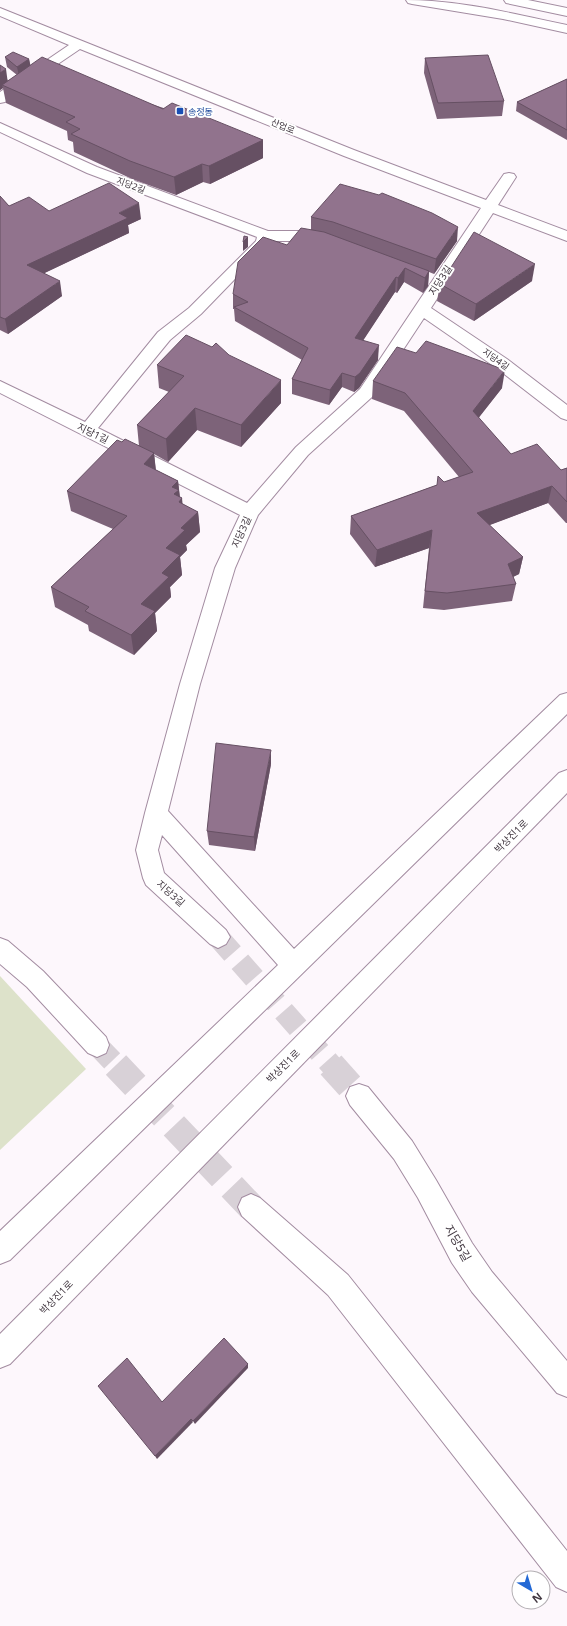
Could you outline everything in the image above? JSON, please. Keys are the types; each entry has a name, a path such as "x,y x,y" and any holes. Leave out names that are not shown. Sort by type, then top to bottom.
{"street":[{"path":"412,0 504,15 567,29"},
{"path":"510,0 567,12"},
{"name":"산업로","path":"0,12 489,207 567,236"},
{"path":"6,27 25,22"},
{"path":"0,99 14,81 80,44"},
{"name":"지당2길","path":"0,127 92,170 259,232 264,236 298,236 334,244"},
{"name":"지당3길","path":"218,937 154,878 147,850 190,684 225,568 250,512 302,451 366,392 422,309 431,280 489,207 509,177"},
{"path":"87,431 164,336 194,310 263,242 264,236"},
{"name":"지당4길","path":"422,309 501,362 567,414"},
{"name":"지당1길","path":"0,386 250,512"},
{"path":"0,1250 567,700"},
{"name":"박상진1로","path":"0,1354 567,779"},
{"path":"156,813 293,965"},
{"path":"0,949 35,979 97,1045"},
{"name":"지당5길","path":"359,1096 403,1150 427,1189 462,1253 482,1282 567,1382"},
{"path":"251,1207 338,1285 567,1576"}],"green space":[{"path":"0,976 86,1069 0,1150"}],"building":[{"path":"13,52 29,59 17,67 5,57"},
{"path":"488,55 504,101 438,103 425,58"},
{"path":"42,57 163,109 172,103 263,140 209,166 202,164 174,177 130,161 71,134 80,129 66,122 75,117 2,85"},
{"path":"0,65 6,69 0,73"},
{"path":"567,79 567,130 517,102"},
{"path":"109,183 139,203 119,213 128,218 27,265 60,281 5,319 0,317 0,196 9,206 29,197 49,211"},
{"path":"340,184 379,195 382,193 432,213 458,227 436,259 333,222 311,217"},
{"path":"301,228 324,232 429,271 425,278 405,268 398,278 396,277 355,338 379,345 360,373 355,377 342,373 330,390 292,379 308,348 234,307 248,302 233,294 238,262 263,237 287,245"},
{"path":"474,232 535,264 476,304 440,284"},
{"path":"244,236 248,237 243,242"},
{"path":"186,335 212,347 216,343 229,355 281,380 241,425 195,408 166,439 137,425 184,376 157,365"},
{"path":"426,341 505,370 473,411 511,454 537,444 561,470 567,468 567,502 552,486 477,513 523,557 508,564 516,584 447,593 425,591 432,530 377,550 351,516 437,485 438,476 444,482 473,472 405,393 373,381 397,347 416,353"},
{"path":"125,439 154,453 144,464 178,481 172,487 179,490 174,494 182,498 179,502 198,512 181,528 185,530 166,548 180,555 162,573 169,577 141,604 155,611 131,635 85,611 89,607 51,587 127,516 67,491 117,440 122,442"},
{"path":"216,743 271,750 254,837 207,831"},
{"path":"224,1338 248,1364 193,1421 191,1419 155,1456 98,1386 127,1358 162,1402"}],"tunnel":[{"path":"218,937 332,1066"},
{"path":"97,1045 117,1066"},
{"path":"116,1065 251,1207"},
{"path":"331,1065 359,1096"}],"place":[{"name":"송정동","path":"180,111"}]}
